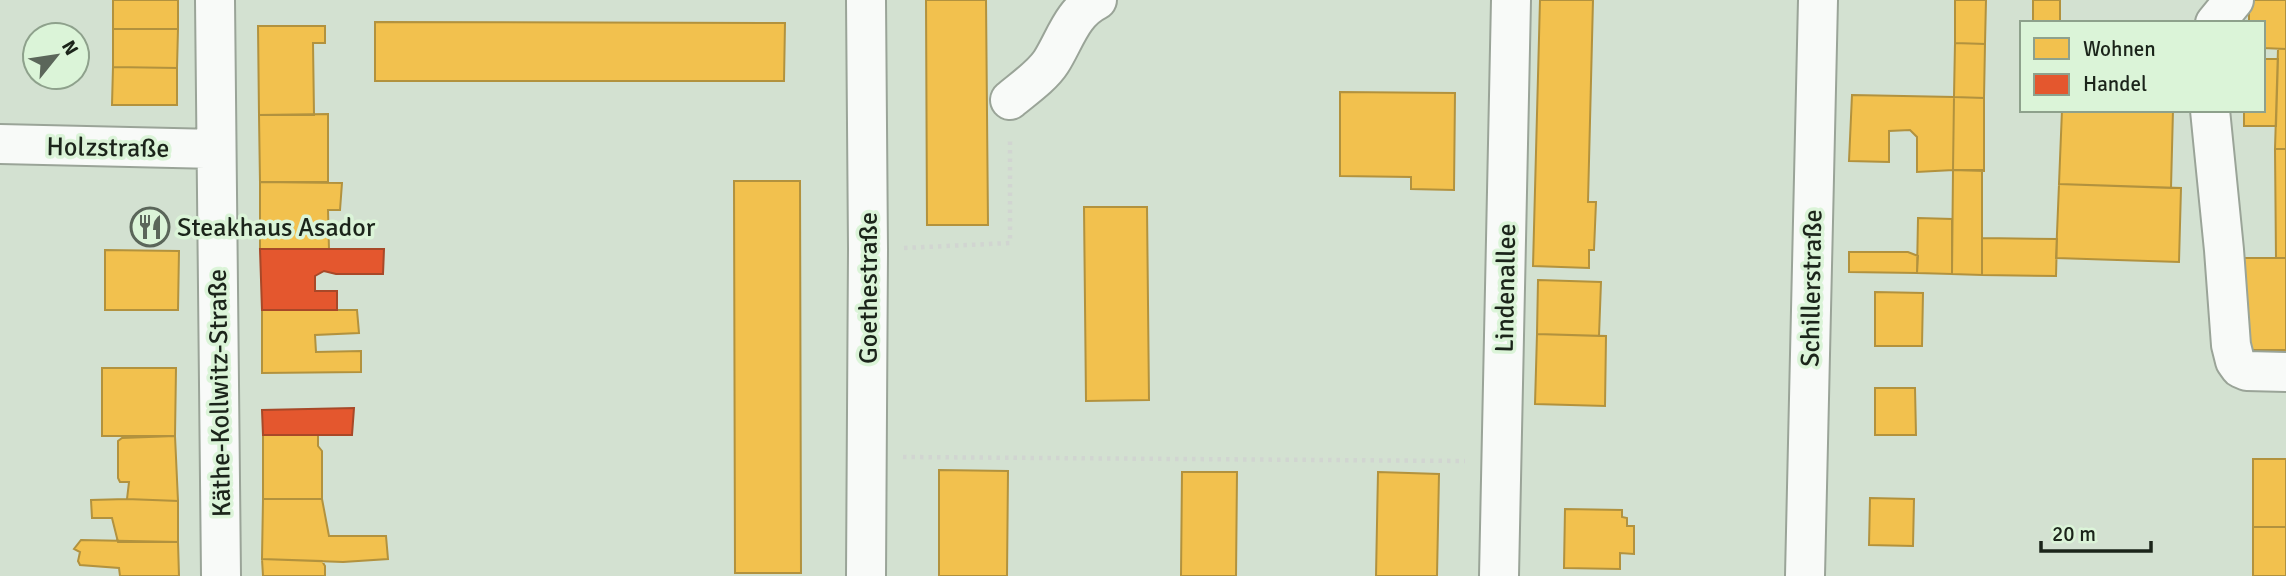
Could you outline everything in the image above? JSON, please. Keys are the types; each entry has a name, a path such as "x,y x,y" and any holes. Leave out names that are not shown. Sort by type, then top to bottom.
{"street":[{"name":"Käthe-Kollwitz-Straße","path":"215,0 221,576"},
{"name":"Goethestraße","path":"866,0 866,576"},
{"path":"1010,100 1050,64 1071,24 1089,4 1097,0"},
{"name":"Lindenallee","path":"1499,576 1511,0"},
{"name":"Schillerstraße","path":"1805,576 1818,0"},
{"path":"2217,21 2234,0"},
{"path":"2210,112 2231,345 2235,361 2240,368 2247,371 2286,372"},
{"name":"Holzstraße","path":"0,145 216,149"}],"path":[{"path":"868,249 1010,243 1010,100"},
{"path":"867,457 1502,461"}],"building: Wohnen":[{"path":"113,0 178,0 178,29 113,29"},
{"path":"926,0 986,0 988,225 927,225"},
{"path":"1540,0 1593,0 1588,202 1596,202 1594,250 1589,250 1589,268 1533,266"},
{"path":"1955,0 1986,0 1985,44 1955,43"},
{"path":"2033,0 2060,0 2060,21 2033,21"},
{"path":"2249,0 2286,0 2286,49 2265,48 2265,21 2249,21"},
{"path":"375,22 785,23 784,81 375,81"},
{"path":"258,26 325,26 325,43 313,43 314,115 259,115"},
{"path":"113,29 178,29 177,68 113,67"},
{"path":"1955,43 1985,44 1984,98 1954,97"},
{"path":"2278,49 2286,49 2286,149 2275,149"},
{"path":"2265,59 2278,59 2276,126 2244,126 2244,112 2265,112"},
{"path":"113,67 177,68 177,105 112,105"},
{"path":"1340,92 1455,93 1454,190 1411,189 1411,177 1340,176"},
{"path":"1852,95 1954,97 1953,170 1917,172 1917,137 1910,130 1889,131 1889,162 1849,161"},
{"path":"1954,97 1984,98 1984,171 1953,170"},
{"path":"2062,112 2173,112 2171,188 2059,184"},
{"path":"328,114 328,182 260,182 259,115"},
{"path":"2275,149 2286,149 2286,258 2276,258"},
{"path":"1953,170 1982,170 1982,275 1952,274"},
{"path":"734,181 800,181 801,573 735,573"},
{"path":"260,182 342,183 340,210 328,210 329,249 260,249"},
{"path":"2059,184 2181,188 2179,262 2056,258"},
{"path":"1084,207 1147,207 1149,400 1086,401"},
{"path":"1918,218 1952,219 1952,274 1917,273"},
{"path":"1982,238 2057,239 2056,276 1982,275"},
{"path":"105,250 179,251 178,310 105,310"},
{"path":"1849,252 1908,252 1918,256 1917,273 1849,272"},
{"path":"2240,258 2286,258 2286,350 2241,350"},
{"path":"1538,280 1601,282 1599,336 1537,334"},
{"path":"1875,292 1923,293 1922,346 1875,346"},
{"path":"262,310 357,310 359,333 315,335 316,352 361,351 361,372 262,373"},
{"path":"1537,334 1606,336 1605,406 1535,404"},
{"path":"102,368 176,368 175,436 102,436"},
{"path":"1875,388 1915,388 1916,435 1875,435"},
{"path":"263,435 318,435 318,446 322,451 322,499 263,499"},
{"path":"175,436 178,501 127,499 129,482 120,482 118,478 118,441 122,438"},
{"path":"2253,459 2286,459 2286,527 2253,527"},
{"path":"939,470 1008,471 1007,576 939,576"},
{"path":"1182,472 1237,472 1236,576 1181,576"},
{"path":"1378,472 1439,474 1437,576 1376,576"},
{"path":"1870,498 1914,499 1913,546 1869,545"},
{"path":"263,499 322,499 329,536 386,536 388,559 343,562 262,559"},
{"path":"91,500 178,501 178,542 118,542 112,518 92,518"},
{"path":"1565,509 1622,510 1622,517 1627,518 1627,526 1634,526 1634,554 1620,553 1620,569 1564,568"},
{"path":"2253,527 2286,527 2286,576 2253,576"},
{"path":"81,540 178,542 179,576 120,576 119,568 80,565 80,552 74,549"},
{"path":"262,559 322,561 325,576 263,576"}],"building: Handel":[{"path":"260,249 384,249 383,274 336,274 324,271 315,276 315,291 337,291 337,310 262,310"},
{"path":"354,408 352,435 263,435 262,410"}],"place":[{"name":"Steakhaus Asador","path":"150,227"}]}
